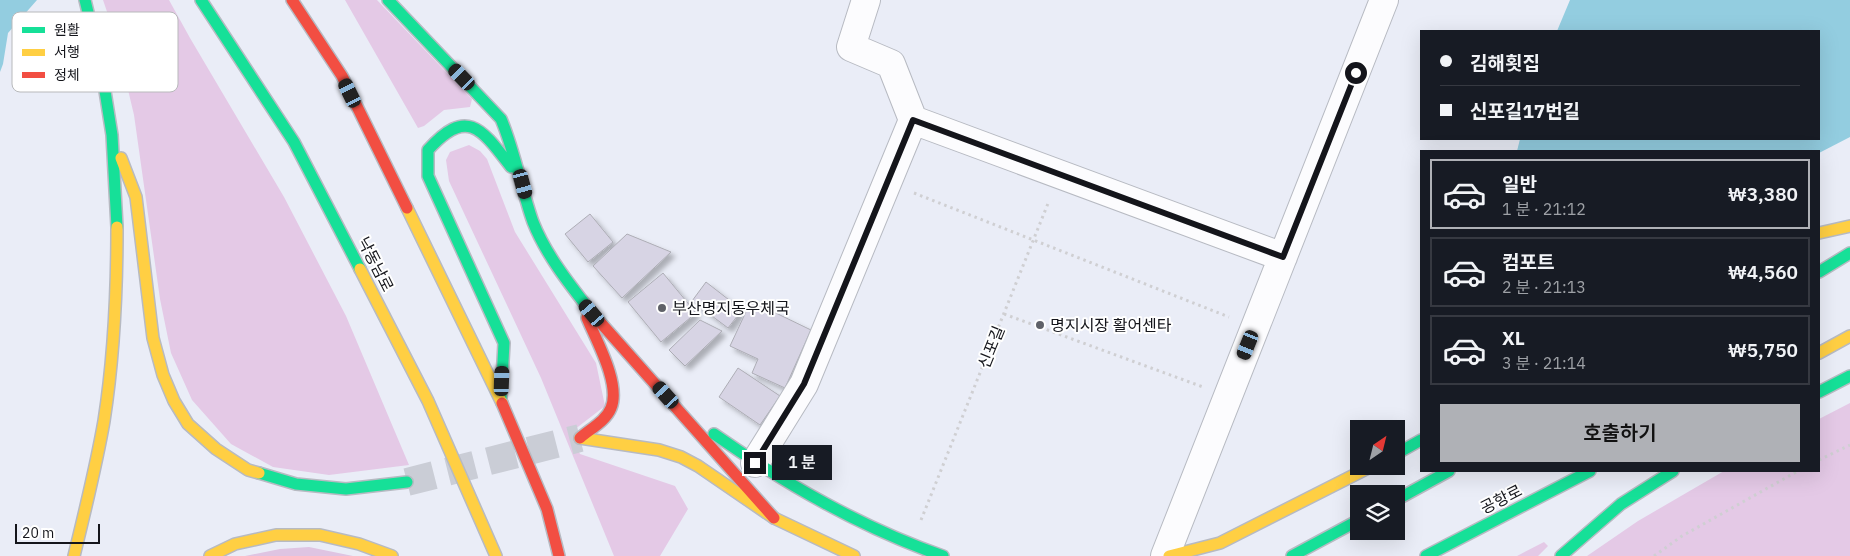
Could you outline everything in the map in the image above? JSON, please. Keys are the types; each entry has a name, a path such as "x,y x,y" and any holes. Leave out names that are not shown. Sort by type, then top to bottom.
{"main road":[{"name":"낙동남로","path":"201,0 294,142 428,401 496,556"},
{"path":"292,0 342,76 501,400 547,509 559,556"},
{"path":"388,0 501,119 510,140 533,221 543,244 580,298 774,518"},
{"path":"74,556 96,467 108,398 118,273 112,136 105,92"},
{"path":"501,400 504,343 428,176 428,150 443,133 452,128 470,126 478,129 490,138 523,184"},
{"path":"112,136 136,197 147,300 160,366 174,401 188,424 216,450 248,470 296,484 346,489 407,482"},
{"path":"1820,233 1850,226"},
{"path":"1820,271 1850,253"},
{"path":"580,298 607,368 613,394 610,409 580,438 659,450 680,457 698,466 774,518 854,556"},
{"path":"1820,351 1850,336"},
{"path":"1820,391 1850,376"},
{"path":"678,409 755,463 824,504 888,536 943,556"},
{"path":"1405,449 1420,441"},
{"path":"1405,495 1447,472"},
{"name":"공항로","path":"1426,556 1588,472"},
{"path":"1561,556 1621,504 1671,472"},
{"path":"1169,556 1220,543 1354,475"},
{"path":"547,509 568,540"},
{"path":"1292,556 1350,525"},
{"path":"210,556 235,544 276,535 320,535 359,544 392,556"}],"street":[{"path":"755,463 804,384 913,120 892,64 851,48 866,0"},
{"path":"1165,556 1384,0"},
{"path":"913,120 1283,257"}],"path":[{"path":"1004,314 1059,174"},
{"path":"888,183 1255,327"},
{"name":"신포길","path":"911,545 1004,314 1228,397"},
{"path":"1820,459 1850,444"},
{"path":"1654,556 1682,536 1796,472"}],"shaded area":[{"path":"103,0 169,0 176,12 107,12"},
{"path":"345,0 377,0 472,99 470,107 444,110 424,126 418,128"},
{"path":"178,16 284,197 346,316 409,465 329,475 273,467 231,444 192,400 171,353 160,299 134,115 129,92 178,92"},
{"path":"469,145 480,151 487,159 515,232 596,363 605,406 570,433 580,454 675,486 688,509 660,556 614,556 541,378 449,181 446,160 450,152"},
{"path":"1850,403 1850,556 1587,556 1638,521 1722,472 1820,472 1820,418"},
{"path":"1544,542 1548,546 1538,556 1517,556"},
{"path":"309,547 353,556 245,556 280,549"}],"water":[{"path":"0,0 37,0 26,12 12,12 12,28 8,33 0,72"},
{"path":"1570,0 1850,0 1850,137 1820,152 1820,150 1517,150 1520,140 1820,140 1820,30 1557,30"}],"building":[{"path":"590,214 613,242 588,262 565,234"},
{"path":"627,234 671,252 622,298 593,266"},
{"name":"부산명지동우체국","path":"663,273 696,313 661,342 628,302"},
{"path":"706,282 742,310 728,328 692,301"},
{"path":"751,301 811,330 785,388 752,373 758,359 730,346"},
{"path":"700,320 722,331 685,366 669,350"},
{"path":"738,368 780,396 760,425 719,397"}],"tunnel":[{"path":"407,482 580,438"}],"traffic: fast":[{"path":"85,0 88,12"},
{"path":"201,0 294,142 360,269"},
{"path":"388,0 501,119 538,234 559,269 592,313"},
{"path":"105,92 112,135 117,227"},
{"path":"501,398 504,343 428,176 428,150 453,129 464,126 482,133 511,167"},
{"path":"1820,271 1850,253"},
{"path":"1820,391 1850,376"},
{"path":"714,434 768,470 824,503 882,532 943,556"},
{"path":"1405,449 1420,441"},
{"path":"1405,495 1447,472"},
{"path":"1426,556 1588,472"},
{"path":"1561,556 1621,504 1671,472"},
{"path":"259,473 296,484 346,489 407,482"},
{"path":"1292,556 1350,525"}],"traffic: slow":[{"path":"121,158 136,197 153,338 163,375 174,401 188,424 216,449 248,470 259,473"},
{"path":"407,208 502,403"},
{"path":"1820,233 1850,226"},
{"path":"74,556 104,421 114,324 117,227"},
{"path":"360,269 428,401 496,556"},
{"path":"1820,352 1850,336"},
{"path":"580,438 659,450 681,457 698,466 774,518 854,556"},
{"path":"1169,556 1220,543 1354,475"},
{"path":"210,556 235,544 276,535 320,535 359,544 392,556"}],"traffic: jam":[{"path":"292,0 342,76 407,208"},
{"path":"592,313 774,518"},
{"path":"580,438 609,413 613,398 613,387 606,362 587,318"},
{"path":"502,403 547,509 559,556"}],"place":[{"name":"부산명지동우체국","path":"662,308"},
{"name":"명지시장 활어센타","path":"1040,325"}],"route":[{"path":"755,463 798,397 804,384 913,120 1283,257 1356,73"}]}
